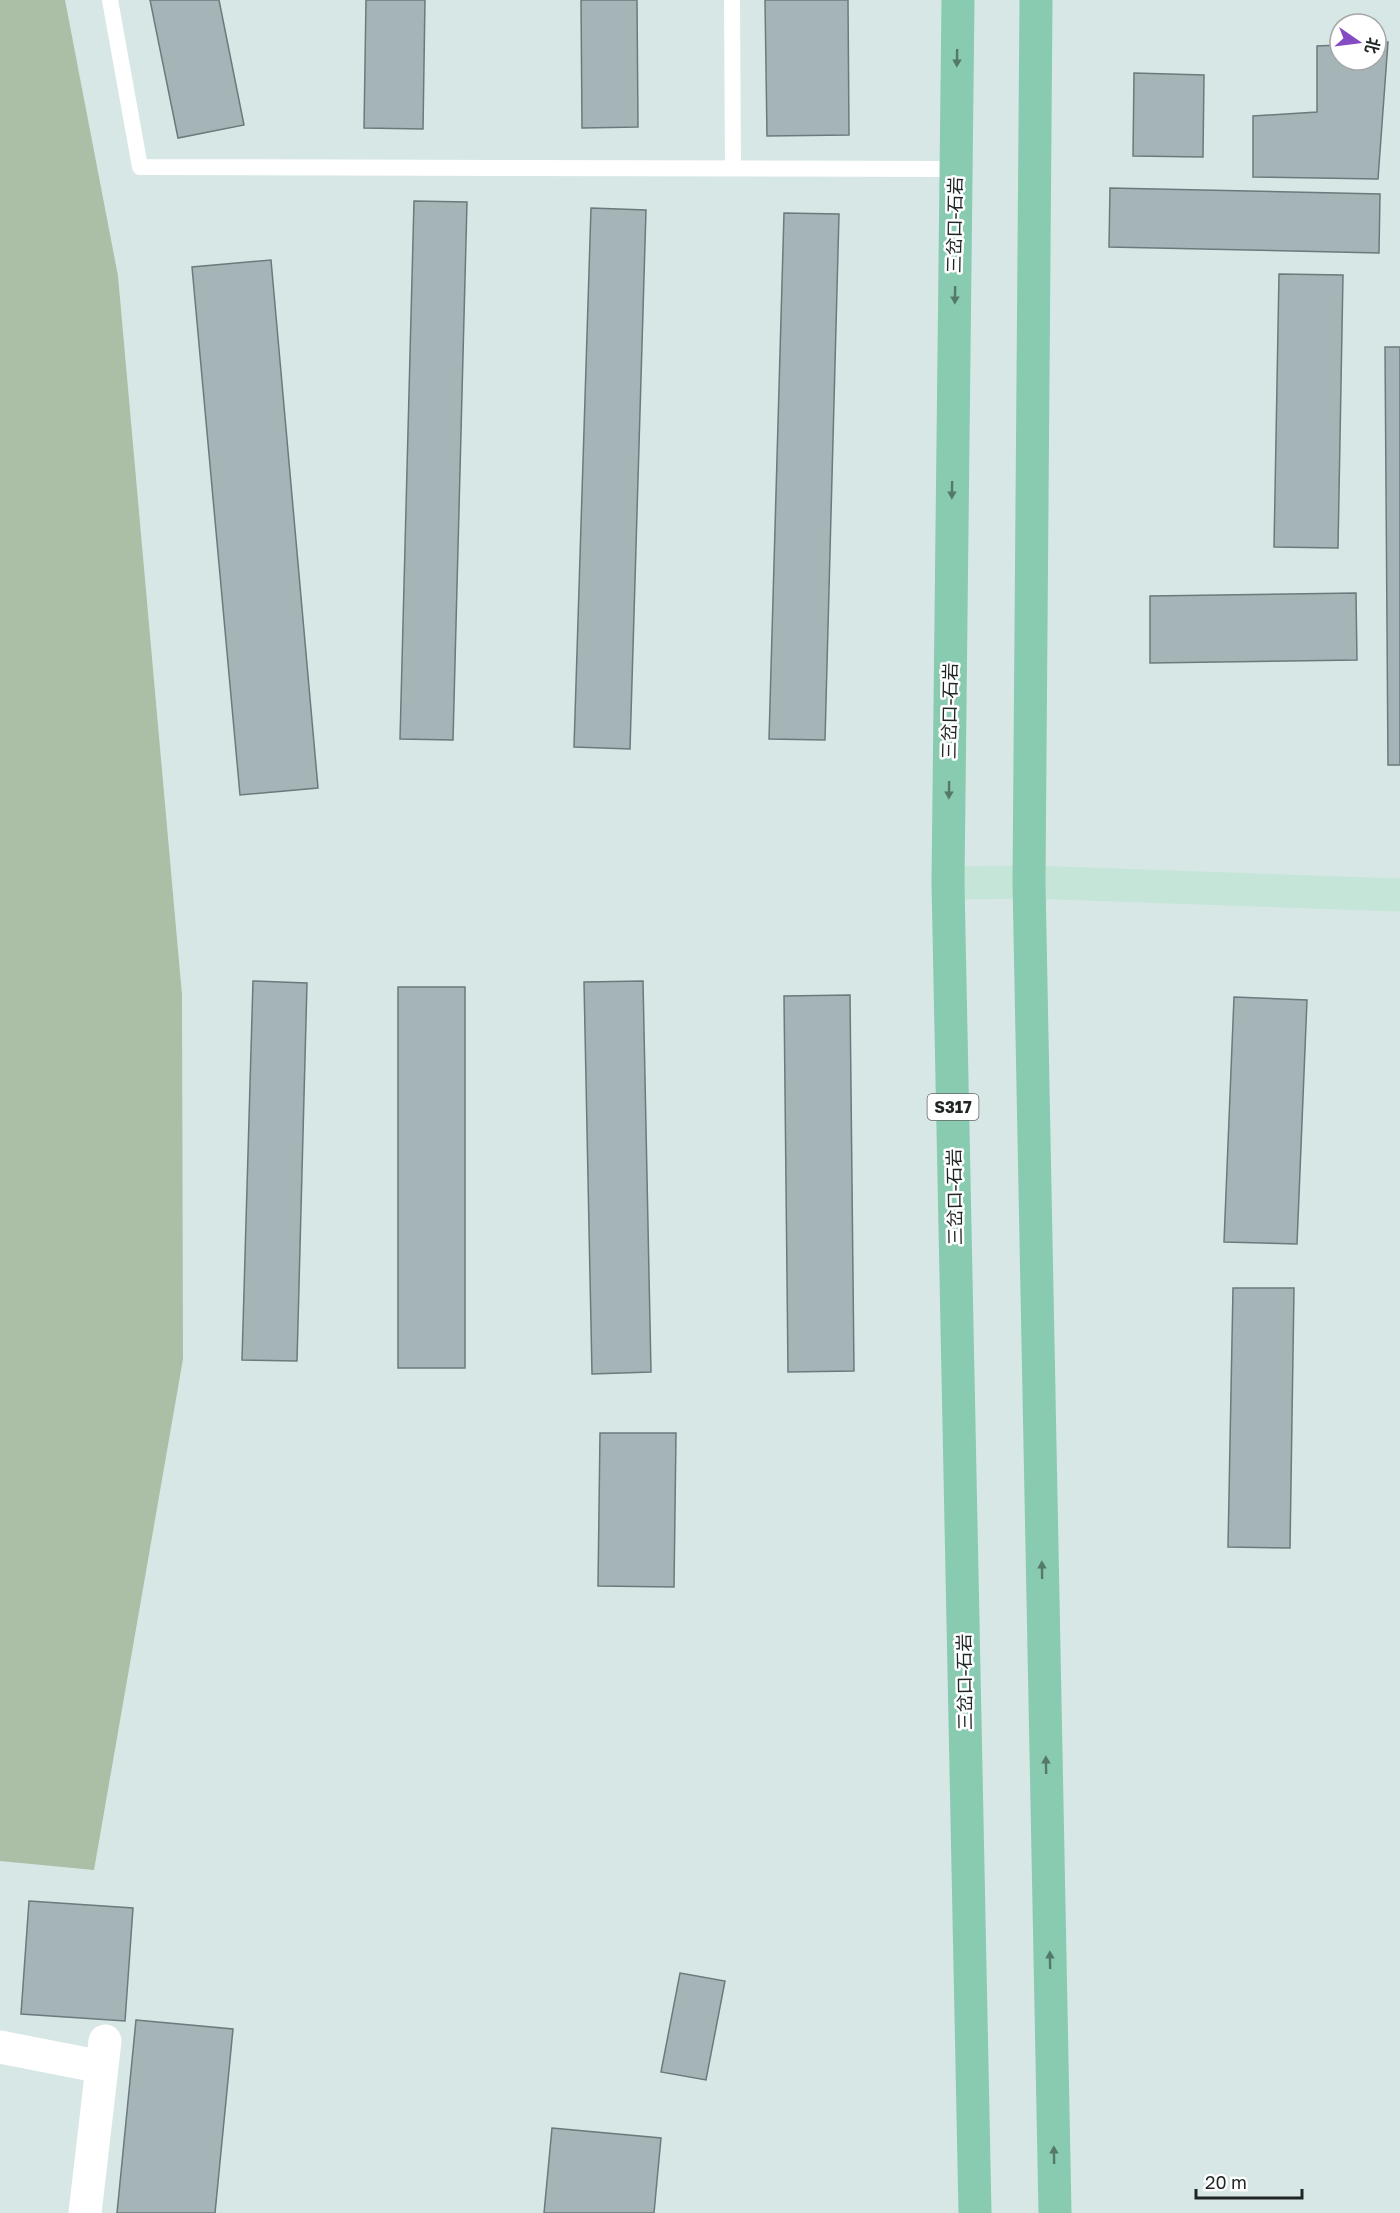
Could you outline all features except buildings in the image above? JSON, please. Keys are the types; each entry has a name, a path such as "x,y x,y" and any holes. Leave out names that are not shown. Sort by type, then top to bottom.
{"main road":[{"name":"三岔口-石岩","path":"958,0 948,883 975,2213"},
{"path":"1036,0 1029,882 1055,2213"}],"street":[{"path":"948,883 1029,882 1400,894"},
{"path":"0,2047 104,2054 85,2213"}],"lane":[{"path":"110,0 140,167 956,169"},
{"path":"732,0 733,168"}],"green space":[{"path":"0,0 65,0 118,276 182,995 183,1359 94,1870 0,1861"}]}
